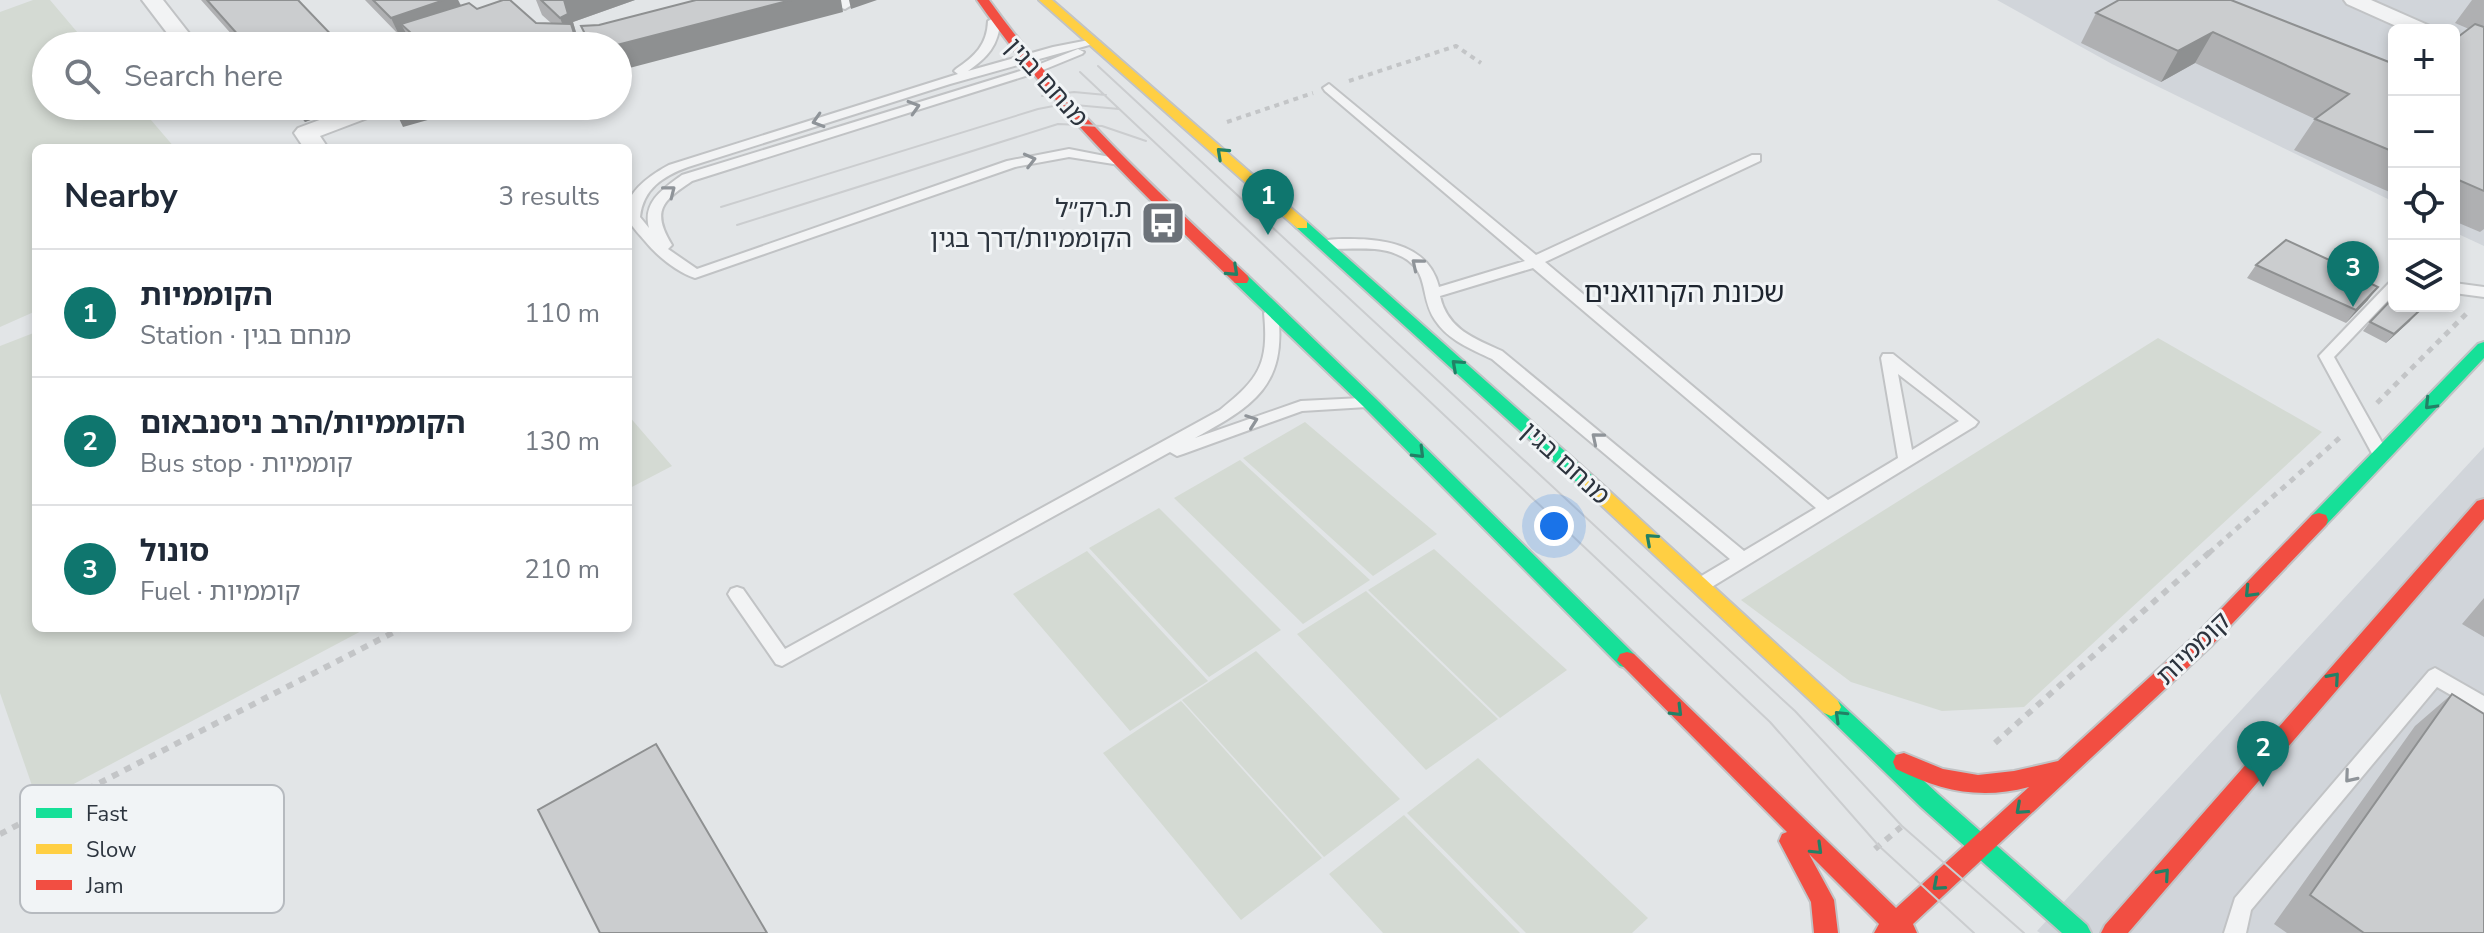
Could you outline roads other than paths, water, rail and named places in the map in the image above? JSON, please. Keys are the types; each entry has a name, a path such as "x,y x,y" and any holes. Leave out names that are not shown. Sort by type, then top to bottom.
{"street":[{"path":"152,0 177,32"},
{"name":"מנחם בגין","path":"983,0 994,21 1029,65 1122,163 1370,403 1845,876 1895,930"},
{"name":"מנחם בגין","path":"1045,0 1140,86 1199,132 1701,584 1930,801 2079,933"},
{"path":"2354,0 2409,24"},
{"path":"621,32 645,24"},
{"path":"313,144 306,133 341,120"},
{"name":"קוממיות","path":"1895,930 1980,846 2204,640 2484,348"},
{"path":"2113,933 2484,506"},
{"path":"1862,737 1917,770 1973,788 2007,786 2072,762"},
{"path":"1761,795 1822,900 1826,933"}],"lane":[{"path":"946,81 984,54 995,36 994,21"},
{"path":"695,274 666,246 652,219 654,205 687,178 1094,42"},
{"path":"695,274 659,249 633,217 638,196 656,176 683,164 946,81 1029,65"},
{"path":"1329,88 1827,508"},
{"path":"695,274 955,182 1049,155 1083,154 1122,163"},
{"path":"1432,294 1536,262 1756,158"},
{"path":"1321,244 1389,247 1413,258 1428,273 1439,316 1456,334 1497,355 1695,521 1728,544 1743,560"},
{"path":"2460,289 2484,292"},
{"path":"2381,455 2326,356 2388,292"},
{"path":"737,594 782,659 1225,414 1264,380 1274,357 1270,306"},
{"path":"1701,584 1970,422 1888,358 1906,460"},
{"path":"1101,480 1201,440 1301,406 1370,403"},
{"path":"2235,933 2242,905 2435,676 2484,706"}],"tram line":[{"path":"1098,66 1795,711 1902,826 2024,933"},
{"path":"1080,72 1104,95"},
{"path":"1042,96 1074,92 1104,95"},
{"path":"1104,95 1770,722 1879,846 1974,933"},
{"path":"721,207 1038,109 1064,104 1119,109"},
{"path":"737,225 1058,124 1102,126 1146,141"}],"place":[{"name":"ת.רק״ל הקוממיות/דרך בגין","path":"1163,223"},
{"name":"הקוממיות","path":"1268,235"},
{"name":"סונול","path":"2353,307"},
{"name":"הקוממיות/הרב ניסנבאום","path":"2263,787"}],"district":[{"name":"שכונת הקרוואנים","path":"1684,292"}]}
